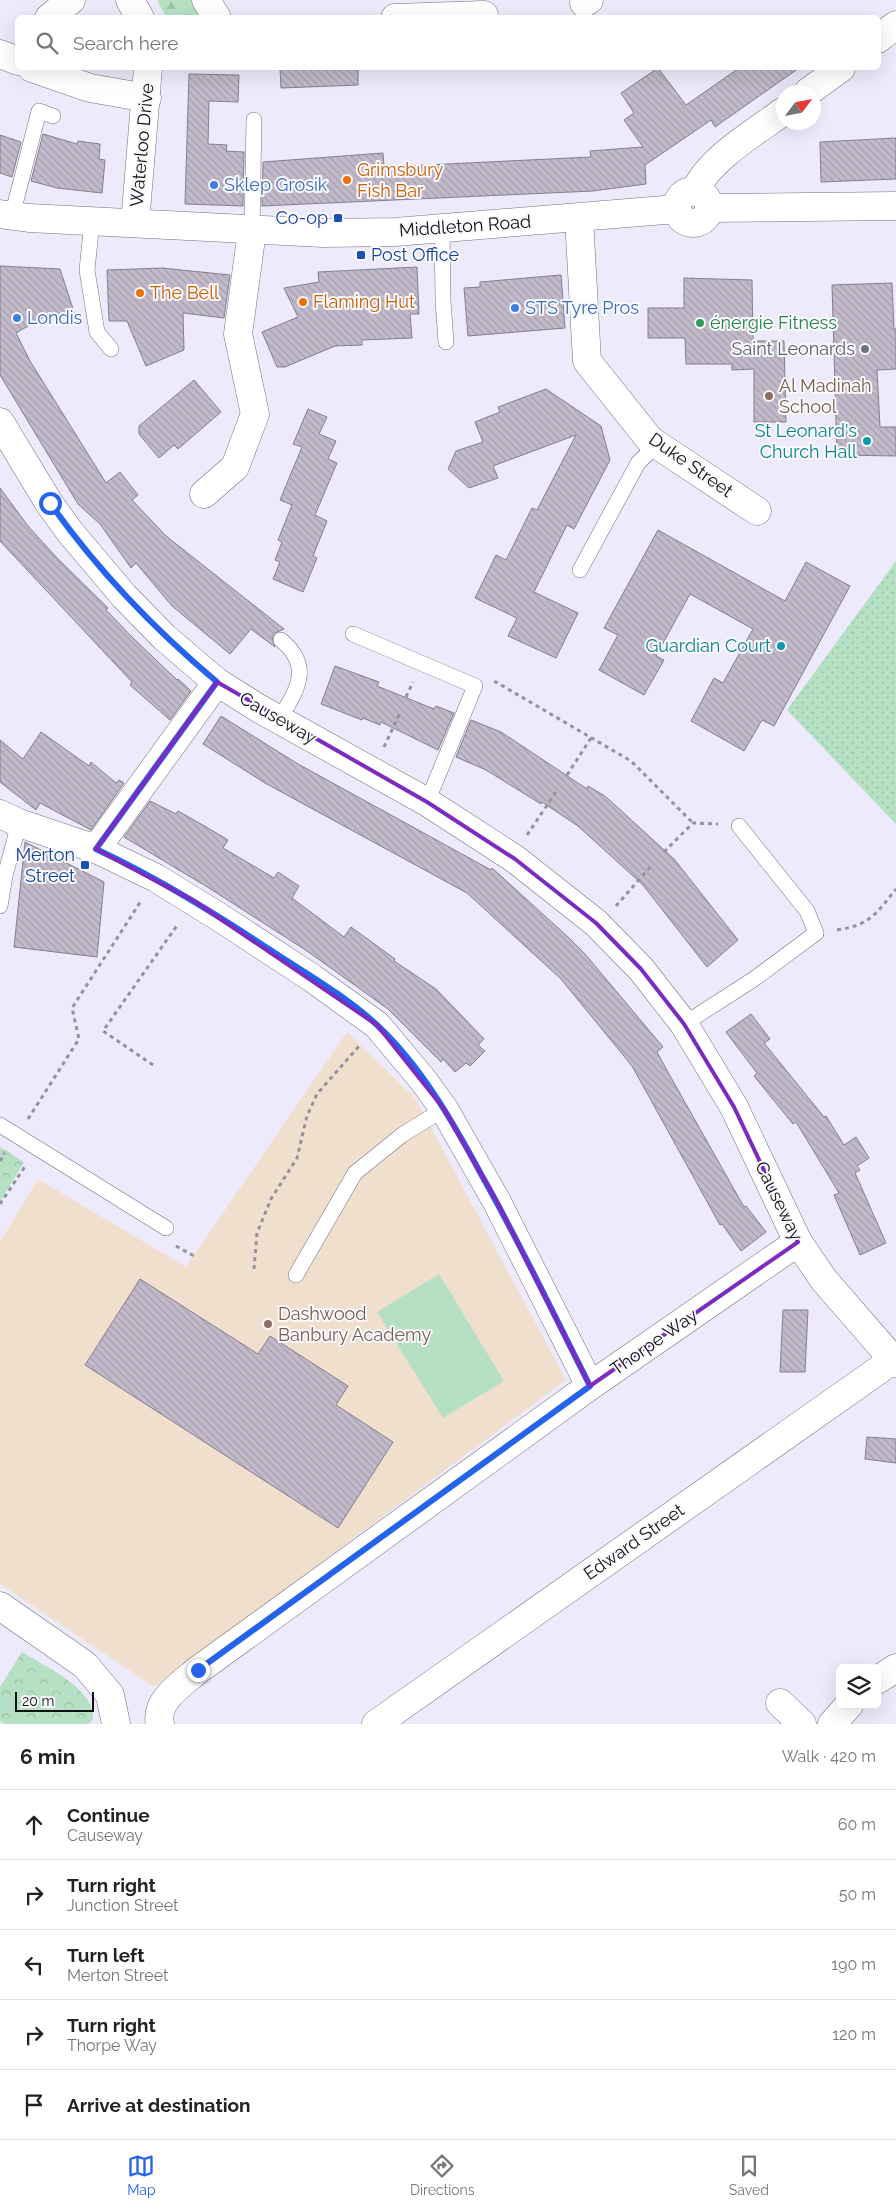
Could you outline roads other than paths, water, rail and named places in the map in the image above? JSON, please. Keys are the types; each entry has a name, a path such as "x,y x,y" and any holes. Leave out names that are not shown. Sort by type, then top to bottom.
{"street":[{"path":"52,15 70,0"},
{"path":"130,0 138,15"},
{"path":"206,0 215,15"},
{"path":"400,11 484,14"},
{"path":"881,37 896,25"},
{"path":"0,54 15,61"},
{"path":"38,70 90,88 147,98"},
{"name":"Waterloo Drive","path":"135,223 148,70"},
{"path":"817,85 837,70"},
{"path":"694,203 700,180 714,165 776,117"},
{"name":"Middleton Road","path":"6,215 252,231 323,233 395,232 579,218 694,203 896,206"},
{"name":"Duke Street","path":"579,218 587,361 650,440 757,511"},
{"path":"204,494 235,467 255,414 238,334 252,231"},
{"name":"Causeway","path":"0,422 50,503 94,561 164,637 217,682 279,720 427,802 512,857 599,926 641,969 684,1024 734,1107 798,1242 824,1280 894,1361"},
{"path":"96,849 217,682"},
{"path":"10,818 96,849 156,878 312,978 377,1026 423,1080 444,1109 497,1202 590,1386"},
{"name":"Thorpe Way","path":"159,1721 163,1704 175,1690 198,1670 590,1386 798,1242"},
{"name":"Edward Street","path":"376,1724 894,1361"},
{"path":"0,1606 85,1666 110,1695 116,1724"},
{"path":"881,1677 896,1668"},
{"path":"780,1703 802,1724"},
{"path":"832,1724 845,1709"}],"lane":[{"path":"6,215 39,111 54,116"},
{"path":"252,231 254,120"},
{"path":"92,221 87,270 97,332 112,349"},
{"path":"442,228 443,301 446,342"},
{"path":"580,570 638,463 657,444"},
{"path":"353,634 474,686 427,802"},
{"path":"279,720 298,685 300,675 297,660 287,645 281,640"},
{"path":"0,906 2,874 10,818"},
{"path":"684,1024 754,979 816,933 807,911 739,826"},
{"path":"296,1275 355,1173 402,1135 444,1109"},
{"path":"0,1125 166,1228"}],"place":[{"name":"Grimsbury Fish Bar","path":"347,180"},
{"name":"Sklep Grosik","path":"214,185"},
{"name":"Co-op","path":"338,218"},
{"name":"Post Office","path":"361,255"},
{"name":"The Bell","path":"140,293"},
{"name":"Flaming Hut","path":"303,302"},
{"name":"STS Tyre Pros","path":"515,308"},
{"name":"Londis","path":"17,318"},
{"name":"énergie Fitness","path":"700,323"},
{"name":"Saint Leonards","path":"865,349"},
{"name":"Al Madinah School","path":"769,396"},
{"name":"St Leonard's Church Hall","path":"867,441"},
{"name":"Guardian Court","path":"781,646"},
{"name":"Merton Street","path":"85,865"},
{"name":"Dashwood Banbury Academy","path":"268,1324"}]}
